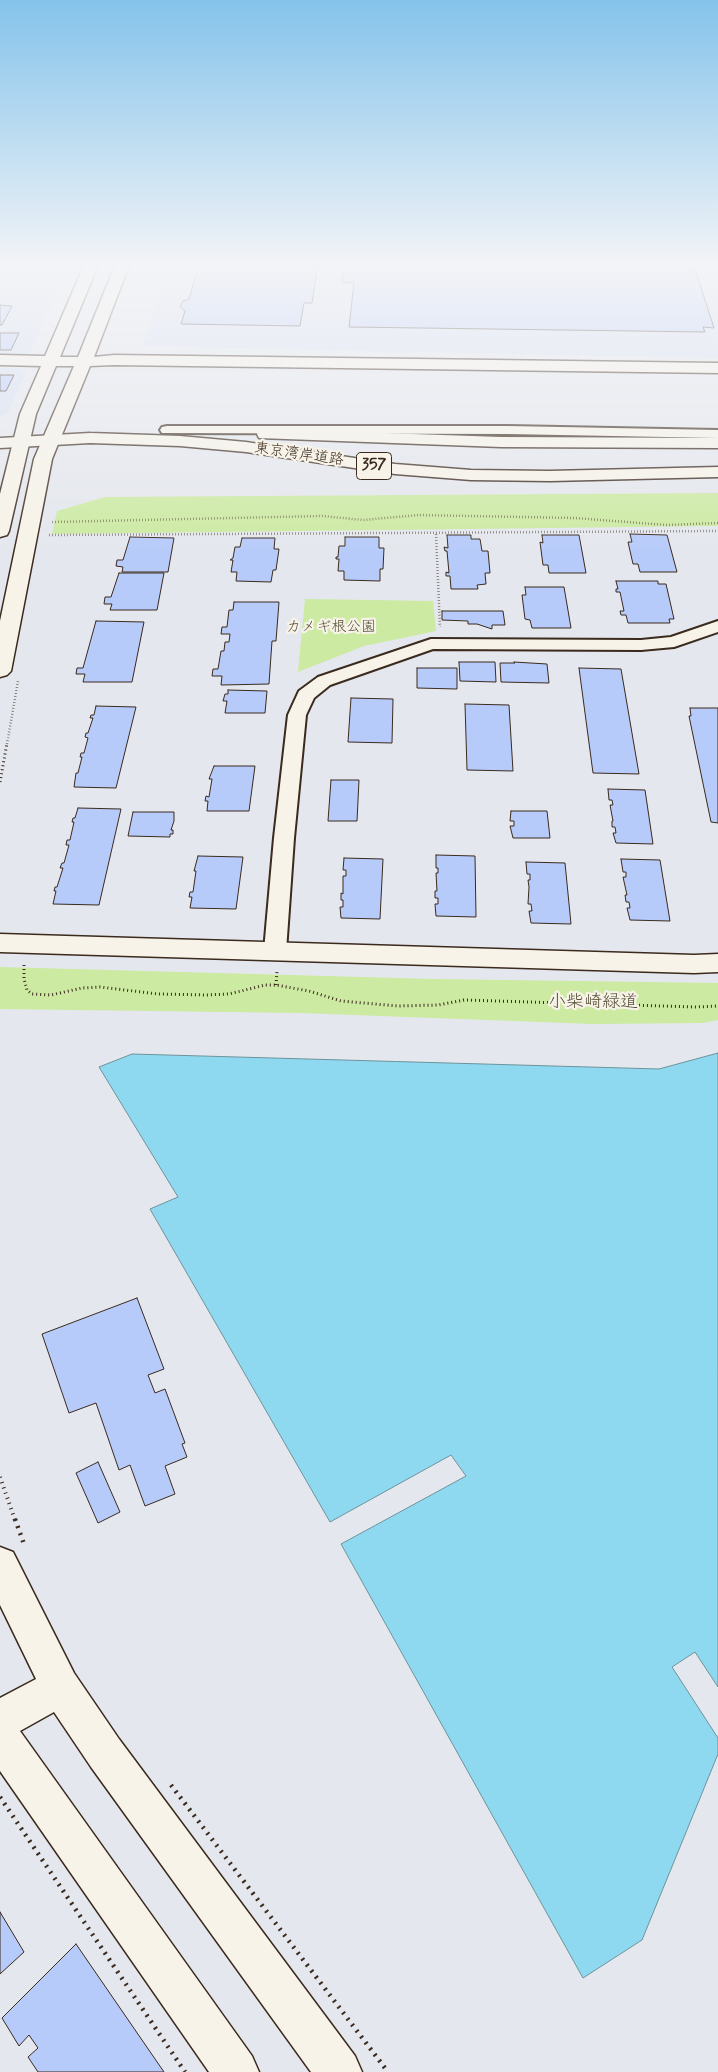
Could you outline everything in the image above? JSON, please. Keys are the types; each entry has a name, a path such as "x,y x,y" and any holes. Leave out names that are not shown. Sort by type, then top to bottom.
{"main road":[{"path":"0,360 83,362 112,365 718,373"},
{"path":"83,362 114,360 718,368"},
{"path":"0,531 31,406 50,361"},
{"path":"0,671 43,459 83,362"},
{"name":"東京湾岸道路","path":"0,443 22,437 167,430 443,441 718,443"},
{"name":"東京湾岸道路","path":"0,432 22,437"},
{"name":"東京湾岸道路","path":"54,436 130,438 246,447 395,469 448,474 510,477 718,472"},
{"path":"0,943 276,961 718,963"},
{"path":"13,1558 60,1687 105,1753 340,2072"},
{"path":"0,1720 60,1687"},
{"path":"0,1736 236,2072"}],"street":[{"path":"167,430 508,430 718,434"},
{"path":"276,961 284,838 297,715 306,695 324,681 431,644 641,645 674,642 718,626"}],"path":[{"path":"44,522 322,516 363,520 419,514 575,518 666,525 718,523"},
{"path":"43,535 718,531"},
{"path":"436,533 440,636"},
{"path":"276,961 276,985"},
{"path":"24,964 24,979 27,990 32,994 51,995 100,987 158,994 206,995 229,994 265,985 276,985 309,990 341,1001 398,1006 438,1005 464,1000 696,1008 718,1006"},
{"path":"0,1477 13,1558"},
{"path":"168,1780 388,2072"},
{"path":"0,1797 185,2072"}],"shaded area":[{"path":"0,368 15,368 26,373 8,412 0,416"}],"green space":[{"path":"718,493 718,526 52,534 57,511 105,497"},
{"name":"カメギ根公園","path":"305,599 433,601 436,631 364,646 298,672"},
{"name":"小柴崎緑道","path":"0,967 434,979 718,983 718,1020 703,1023 593,1024 300,1013 0,1009"}],"water":[{"path":"718,1053 718,1687 695,1652 672,1667 718,1738 718,1754 642,1940 583,1978 341,1544 466,1476 451,1455 330,1522 150,1209 178,1197 99,1067 132,1054 659,1069"}],"building":[{"path":"0,375 14,375 6,391 0,391"},
{"path":"630,534 667,535 677,572 640,572 638,564 633,564 628,542 632,542"},
{"path":"447,535 471,535 471,539 480,539 482,551 488,551 490,573 485,573 486,584 477,585 478,589 451,589 450,576 446,576 446,572 449,573 447,551 445,551 444,547 448,548"},
{"path":"542,535 579,535 586,573 549,573 548,565 543,565 540,542 543,543"},
{"path":"130,537 174,538 168,572 122,572 123,567 116,566 117,560 123,560"},
{"path":"345,537 379,537 379,548 384,548 383,569 380,569 380,581 344,580 344,571 338,571 339,559 336,559 336,557 338,557 339,546 345,546"},
{"path":"242,538 275,538 274,549 279,549 276,570 273,570 271,582 236,581 237,572 231,572 233,560 230,560 233,558 235,547 240,547"},
{"path":"119,573 164,573 157,610 110,610 112,604 104,604 105,597 111,597"},
{"path":"616,581 658,581 658,584 666,584 674,619 669,619 670,623 628,623 626,615 621,615 620,611 624,611 620,592 616,592 616,589 618,589"},
{"path":"525,587 564,587 571,628 532,628 530,620 525,619 522,595 526,595"},
{"path":"234,602 279,602 276,641 272,641 269,684 221,685 222,676 212,676 213,669 218,669 221,651 224,651 225,642 229,642 230,634 221,634 222,627 227,627 229,610 233,610"},
{"path":"442,611 503,611 505,625 492,625 492,629 477,624 468,624 468,621 442,620"},
{"path":"96,621 144,622 132,682 83,682 85,674 76,674 77,668 83,668"},
{"path":"459,662 495,662 496,682 460,681"},
{"path":"500,663 547,664 549,683 501,682"},
{"path":"417,668 457,668 457,689 417,688"},
{"path":"579,668 621,669 639,774 593,773"},
{"path":"228,690 267,691 265,713 225,713 227,701 223,701 225,694 228,694"},
{"path":"351,698 393,699 392,743 348,742"},
{"path":"465,704 509,705 513,771 467,770"},
{"path":"96,706 136,707 116,788 74,787 76,773 78,773 82,757 80,757 81,753 84,753 88,738 85,737 86,733 88,733 93,718 90,718 91,715 94,715"},
{"path":"690,708 718,708 718,823 711,822 689,716 691,716"},
{"path":"214,766 255,766 249,811 207,811 208,801 205,801 206,796 209,797 212,779 209,779"},
{"path":"331,780 359,780 357,821 328,821"},
{"path":"608,789 645,790 653,844 616,843 613,833 616,833 615,827 612,827 613,821 610,805 613,805 612,800 609,800"},
{"path":"78,808 121,809 99,905 53,904 55,887 57,887 63,868 60,868 62,863 64,863 69,845 66,845 67,840 70,840 74,822 72,822 73,818 75,818"},
{"path":"511,811 547,811 550,838 513,838 510,826 514,826 514,821 510,821"},
{"path":"133,812 174,812 171,830 173,830 173,834 170,834 170,837 128,836"},
{"path":"436,855 475,856 476,917 436,916 435,904 438,904 438,898 435,898 435,891 437,891 436,873 438,873 438,868 436,868"},
{"path":"198,856 243,857 236,909 190,908 192,897 189,897 190,892 193,892 196,871 194,871"},
{"path":"344,858 383,859 380,919 341,918 340,907 343,907 341,893 343,894 343,876 346,876 346,870 343,870"},
{"path":"621,859 660,860 670,921 630,920 627,908 630,908 629,902 626,902 625,895 627,895 623,877 626,877 626,872 623,872"},
{"path":"526,862 565,863 571,924 531,923 529,911 532,911 531,904 528,904 528,880 530,880 530,874 527,874"},
{"path":"137,1298 164,1369 148,1375 155,1393 165,1389 185,1443 182,1444 187,1457 165,1466 175,1494 145,1506 130,1465 119,1470 96,1403 69,1413 42,1334"},
{"path":"98,1462 120,1512 98,1523 76,1473"},
{"path":"0,1912 24,1952 0,1974"},
{"path":"76,1944 164,2072 38,2072 28,2057 38,2048 29,2035 19,2046 2,2018"}]}
